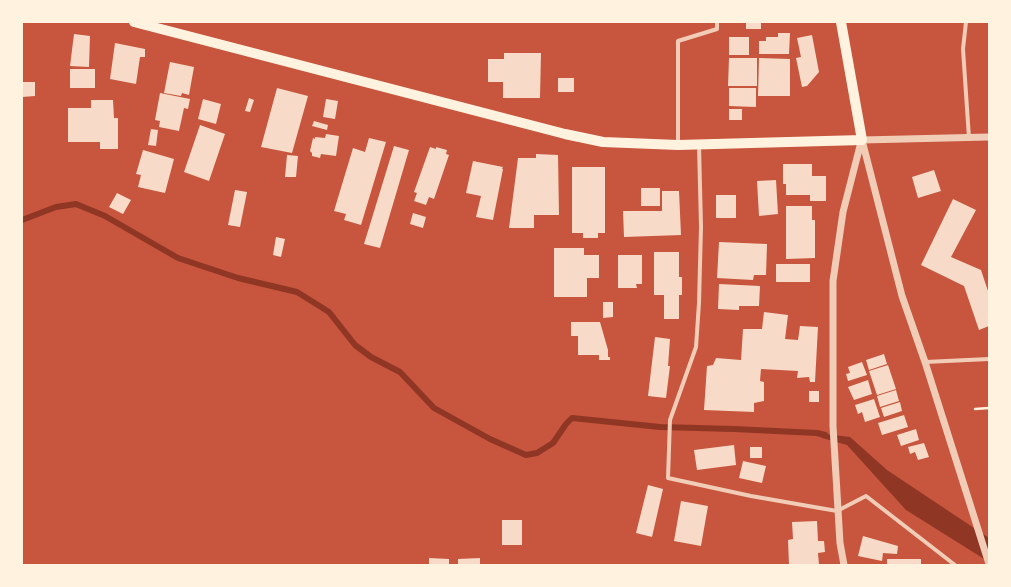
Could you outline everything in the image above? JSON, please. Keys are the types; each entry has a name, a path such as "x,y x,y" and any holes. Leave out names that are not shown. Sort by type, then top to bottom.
{"main road":[{"path":"134,22 444,104 565,134 603,142 678,145 862,140 841,22"}],"street":[{"path":"678,145 678,41 717,29 717,22"},
{"path":"966,22 963,49 969,138"},
{"path":"862,140 989,137"},
{"path":"862,140 902,296 925,362 989,564"},
{"path":"844,565 837,511 833,426 833,281 843,212 862,140"},
{"path":"699,145 702,227 700,303 696,347 670,420 668,478 751,496 837,511 866,496 955,565"},
{"path":"925,362 989,359"}],"path":[{"path":"975,409 989,408"}],"shaded area":[{"path":"817,433 850,437 887,470 989,538 989,562 906,510 847,445 822,438"}],"building":[{"path":"746,22 761,22 761,29 746,29"},
{"path":"778,33 790,33 789,54 759,54 759,41 766,41 766,37 778,37"},
{"path":"74,34 90,36 89,67 70,66"},
{"path":"812,35 819,72 807,86 802,87 796,58 801,57 797,38"},
{"path":"729,37 749,37 749,55 729,55"},
{"path":"115,43 145,49 145,57 140,57 136,84 110,79"},
{"path":"504,53 541,53 540,98 503,98 503,82 488,82 488,59 504,59"},
{"path":"729,58 757,58 757,86 728,86"},
{"path":"759,58 790,59 790,96 758,96"},
{"path":"170,62 194,67 189,95 182,93 181,96 164,93"},
{"path":"70,69 95,69 95,88 70,88"},
{"path":"558,78 574,78 574,92 558,92"},
{"path":"22,82 35,82 35,96 22,97"},
{"path":"277,88 308,96 292,153 261,147"},
{"path":"729,88 756,88 756,107 729,106"},
{"path":"160,93 190,99 188,109 184,108 179,131 159,127 160,121 155,120"},
{"path":"249,98 254,100 250,112 245,111"},
{"path":"203,99 221,104 216,124 198,119"},
{"path":"326,99 338,101 335,119 323,117"},
{"path":"91,100 113,100 114,118 118,118 118,149 100,149 100,142 68,142 68,108 91,108"},
{"path":"729,109 742,109 742,120 729,120"},
{"path":"314,121 328,125 327,130 312,126"},
{"path":"200,125 225,134 209,181 184,172"},
{"path":"151,129 158,130 156,146 148,145"},
{"path":"326,134 339,136 336,156 321,154 320,158 312,156 310,151 313,138 325,138"},
{"path":"369,138 386,142 361,225 344,220 346,214 334,211 353,148 365,152"},
{"path":"394,146 409,150 380,248 364,244"},
{"path":"430,147 447,150 446,154 449,155 434,199 429,197 426,205 414,201 417,193 414,192"},
{"path":"143,150 174,159 165,193 138,187 141,175 136,174"},
{"path":"536,154 558,155 559,215 534,215 534,228 509,228 518,158 536,158"},
{"path":"287,155 298,156 296,177 285,177"},
{"path":"473,161 503,167 493,220 476,217 481,196 466,193"},
{"path":"783,164 812,164 812,176 826,176 826,201 810,201 810,195 786,195 786,184 783,184"},
{"path":"572,167 605,167 605,233 598,233 598,238 583,238 583,233 572,233"},
{"path":"934,170 941,191 918,198 912,177"},
{"path":"776,180 778,214 759,216 757,181"},
{"path":"641,188 660,188 660,206 641,206"},
{"path":"235,190 247,192 240,227 228,225"},
{"path":"662,191 679,191 681,235 624,237 623,211 662,211"},
{"path":"117,193 131,200 123,214 109,207"},
{"path":"716,195 736,195 736,218 716,218"},
{"path":"953,199 976,210 951,257 981,270 989,294 989,326 979,330 964,286 921,265"},
{"path":"786,206 812,206 812,220 815,220 815,258 786,259"},
{"path":"413,213 426,217 423,228 410,224"},
{"path":"276,237 285,239 281,257 273,255"},
{"path":"719,242 767,244 766,275 754,275 753,280 717,278"},
{"path":"554,248 584,248 584,255 599,255 599,278 587,278 587,297 554,297"},
{"path":"654,252 679,252 679,277 682,277 682,295 679,295 679,319 664,319 664,295 654,295"},
{"path":"618,255 642,255 642,284 636,284 637,288 618,288"},
{"path":"776,264 810,264 810,282 776,282"},
{"path":"719,284 760,286 759,306 739,306 739,310 718,309"},
{"path":"603,302 613,302 613,317 603,318"},
{"path":"764,312 788,315 785,339 798,340 800,326 818,327 815,382 810,382 809,377 797,378 798,371 761,369 760,381 764,382 764,401 754,403 754,412 704,410 707,366 713,365 716,358 741,360 743,329 762,329"},
{"path":"571,322 600,322 610,360 599,360 599,355 578,355 578,336 571,336"},
{"path":"655,337 670,339 668,366 670,366 666,398 648,396"},
{"path":"884,354 887,364 869,370 866,360"},
{"path":"862,362 867,375 848,381 846,374 850,373 848,367"},
{"path":"888,365 896,389 877,395 869,371"},
{"path":"868,380 872,394 854,400 848,387"},
{"path":"896,390 899,401 880,407 877,396"},
{"path":"809,391 819,391 819,402 809,402"},
{"path":"874,399 880,417 865,422 862,412 858,414 855,405"},
{"path":"900,402 902,411 884,417 881,408"},
{"path":"904,415 908,427 882,435 878,423"},
{"path":"916,429 919,440 901,446 897,435"},
{"path":"924,443 929,457 918,460 915,452 910,454 908,447"},
{"path":"734,445 736,465 697,470 694,450"},
{"path":"750,447 762,447 762,458 750,458"},
{"path":"743,461 766,466 762,483 739,478"},
{"path":"648,485 663,489 652,537 636,533"},
{"path":"681,501 708,506 701,546 674,541"},
{"path":"502,520 522,520 522,545 502,545"},
{"path":"817,521 818,541 824,541 825,552 818,553 819,565 789,565 788,540 793,539 792,522"},
{"path":"863,536 898,546 897,554 883,553 882,561 858,556"},
{"path":"429,558 449,559 449,565 429,565"},
{"path":"480,558 480,565 458,565 458,559"},
{"path":"887,559 921,559 921,565 887,565"}],"waterway":[{"path":"22,220 56,207 76,204 105,216 178,258 238,278 297,292 329,312 355,345 371,357 400,372 434,408 490,439 526,455 537,453 553,443 572,418 660,427 817,433 825,435"}]}
